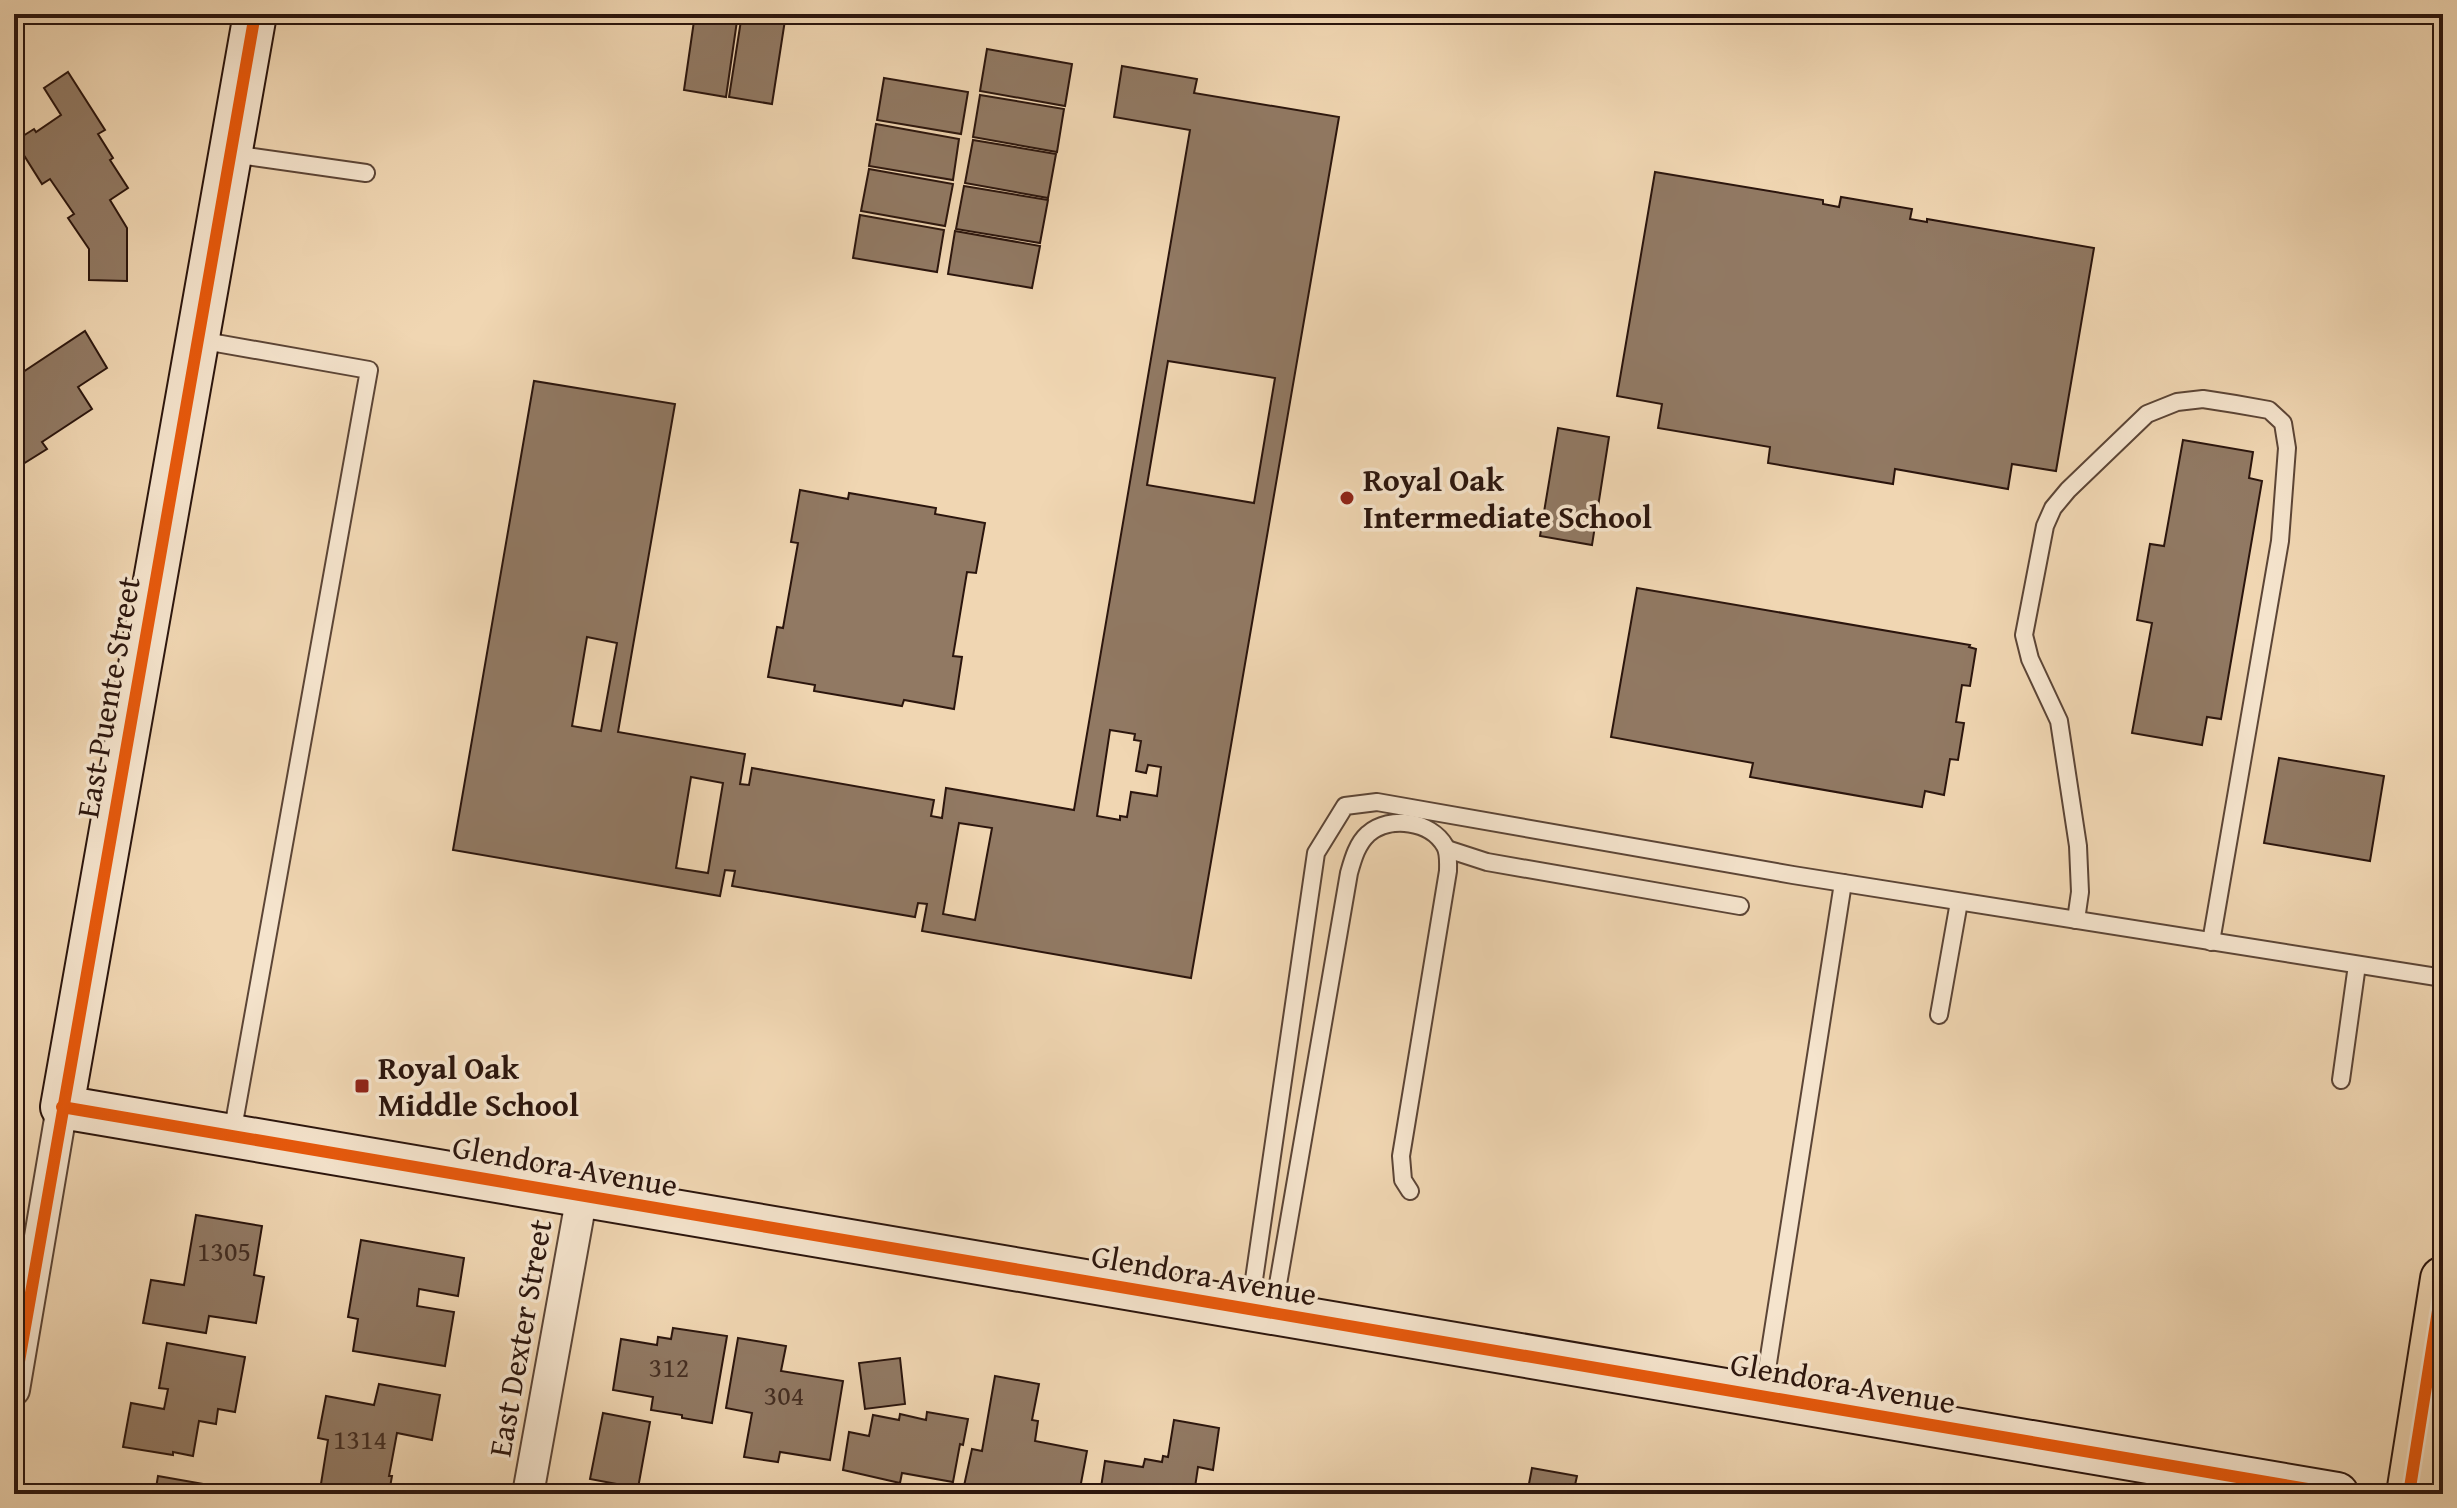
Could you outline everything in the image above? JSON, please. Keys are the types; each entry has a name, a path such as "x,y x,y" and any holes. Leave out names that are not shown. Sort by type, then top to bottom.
{"main road":[{"path":"2409,1494 2443,1279"}],"street":[{"name":"East Puente Street","path":"14,1390 255,14"},
{"name":"Glendora Avenue","path":"62,1107 2337,1494"},
{"name":"East Dexter Street","path":"528,1494 582,1195"}],"lane":[{"path":"231,153 366,173"},
{"path":"198,340 369,370 232,1136"},
{"path":"2076,920 2080,892 2078,846 2059,721 2030,659 2024,635 2045,526 2053,508 2068,490 2147,414 2177,402 2203,399 2235,404 2269,410 2283,423 2287,448 2280,541 2211,942"},
{"path":"1262,1311 1316,853 1345,806 1377,802 1843,883 2443,978"},
{"path":"1262,1311 1316,1075 1349,873 1357,848 1368,834 1395,822 1421,826 1435,833 1447,849 1448,871 1401,1156 1403,1180 1410,1191"},
{"path":"1447,849 1487,862 1740,906"},
{"path":"1763,1396 1843,883"},
{"path":"1939,1015 1959,902"},
{"path":"2341,1080 2357,965"}],"building":[{"path":"695,14 738,14 726,97 684,90"},
{"path":"742,14 785,20 772,104 729,97"},
{"path":"987,49 1072,64 1065,106 980,91"},
{"path":"1122,66 1197,79 1194,93 1339,117 1191,978 922,931 927,904 918,903 915,917 732,886 735,871 725,870 720,896 453,850 534,381 675,404 618,732 745,754 740,784 749,785 752,768 934,800 931,816 942,818 946,788 1074,810 1190,130 1114,117","holes":["1168,361 1275,378 1254,503 1147,485","587,637 617,643 601,731 572,726","1110,730 1135,734 1134,740 1141,741 1136,771 1146,773 1148,765 1161,767 1157,796 1131,792 1127,817 1120,816 1120,820 1097,816","691,777 723,783 708,873 676,868","959,823 992,828 975,920 943,914"]},
{"path":"68,72 105,130 98,134 128,188 110,200 127,228 127,281 89,280 89,249 68,218 74,214 50,179 42,184 15,141 34,129 36,132 61,115 44,88"},
{"path":"884,78 968,92 961,134 877,120"},
{"path":"980,95 1064,109 1057,152 973,137"},
{"path":"876,124 959,139 953,180 869,166"},
{"path":"973,140 1056,154 1048,198 965,183"},
{"path":"869,169 953,184 945,226 861,211"},
{"path":"1655,172 1823,200 1823,204 1839,207 1841,197 1912,209 1910,219 1927,222 1927,219 2094,248 2056,471 2012,464 2008,489 1895,469 1893,484 1768,463 1770,447 1658,428 1662,404 1617,396"},
{"path":"964,186 1048,200 1040,243 956,229"},
{"path":"860,215 944,230 937,272 853,258"},
{"path":"955,231 1040,246 1032,288 948,274"},
{"path":"85,331 107,368 78,387 92,409 42,442 47,449 15,469 14,378"},
{"path":"1558,428 1609,437 1592,545 1540,536"},
{"path":"2183,440 2253,452 2249,478 2262,481 2221,719 2207,717 2202,745 2132,733 2152,623 2137,620 2150,544 2164,546"},
{"path":"800,490 848,499 849,493 936,508 935,514 985,523 976,573 967,572 953,656 962,657 954,709 904,700 902,706 814,691 815,685 768,677 777,627 783,628 798,543 791,542"},
{"path":"1637,588 1970,645 1976,649 1970,686 1962,685 1956,722 1964,723 1958,760 1950,759 1944,795 1925,791 1922,807 1750,777 1753,763 1611,737"},
{"path":"2279,758 2384,776 2370,861 2264,843"},
{"path":"196,1215 262,1226 254,1275 264,1277 256,1323 209,1316 206,1333 143,1323 151,1280 184,1285"},
{"path":"361,1240 464,1258 458,1296 419,1289 417,1306 454,1312 445,1366 353,1351 358,1319 348,1317"},
{"path":"673,1328 727,1336 712,1423 651,1410 653,1397 613,1390 621,1339 657,1345 658,1337 671,1339"},
{"path":"738,1338 786,1346 781,1371 843,1381 830,1460 780,1452 778,1462 744,1457 752,1413 726,1408"},
{"path":"167,1343 245,1357 235,1412 218,1409 216,1424 199,1421 193,1456 123,1447 131,1403 164,1409 168,1389 159,1388"},
{"path":"900,1358 905,1404 865,1409 859,1363"},
{"path":"995,1376 1039,1384 1032,1420 1038,1421 1035,1441 1087,1451 1079,1494 1031,1494 964,1486 972,1449 982,1451"},
{"path":"379,1384 440,1395 432,1440 397,1433 389,1493 343,1494 320,1490 328,1440 318,1438 326,1396 374,1405"},
{"path":"927,1412 968,1419 953,1482 902,1473 900,1483 843,1470 849,1432 869,1436 873,1415 899,1420 900,1414 926,1420"},
{"path":"603,1413 650,1422 638,1488 590,1479"},
{"path":"1174,1420 1219,1428 1213,1470 1198,1467 1194,1494 1100,1494 1105,1461 1143,1467 1145,1459 1162,1462 1163,1456 1168,1457"},
{"path":"1532,1468 1577,1476 1573,1494 1527,1494"},
{"path":"158,1476 232,1489 231,1494 155,1494"}],"cycle path":[{"path":"14,1390 255,14"},
{"path":"62,1107 2337,1494"},
{"path":"2409,1494 2443,1279"}],"place":[{"name":"Royal Oak Intermediate School","path":"1347,498"},
{"name":"Royal Oak Middle School","path":"362,1086"}]}
